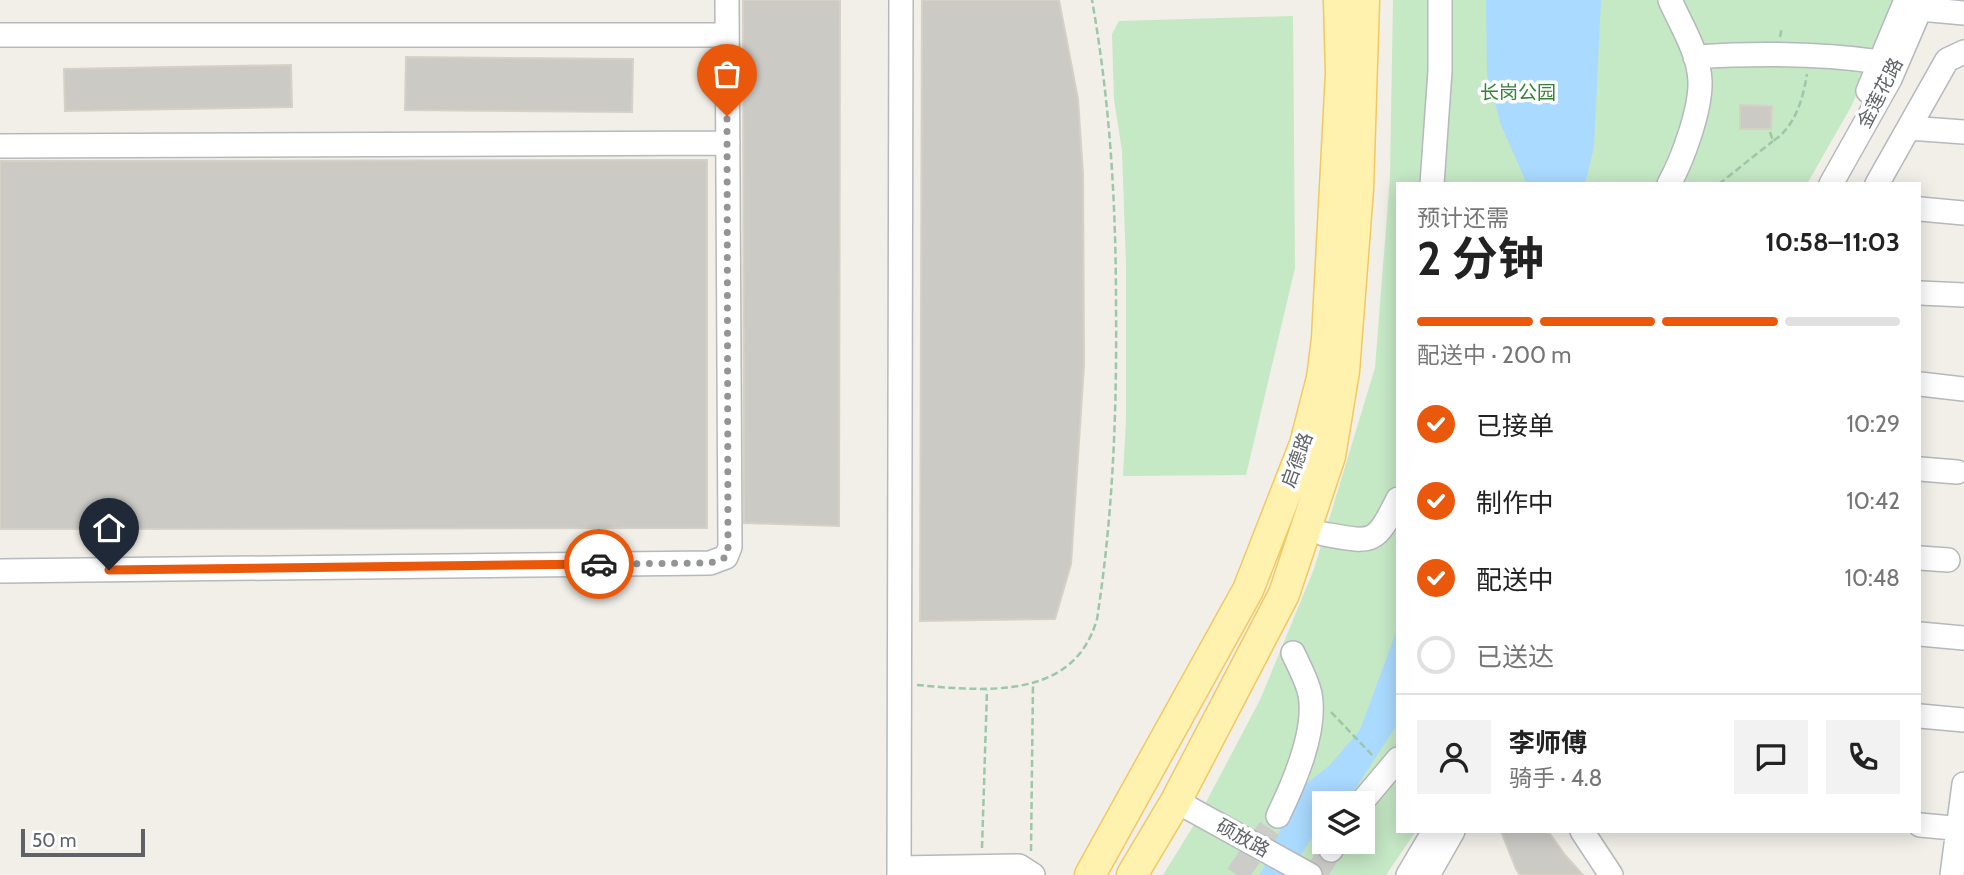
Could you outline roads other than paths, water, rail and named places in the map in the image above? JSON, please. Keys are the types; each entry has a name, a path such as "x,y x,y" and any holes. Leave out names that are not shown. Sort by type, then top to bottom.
{"main road":[{"name":"启德路","path":"1090,875 1248,590 1305,444 1322,378 1327,339 1341,73 1339,0"},
{"name":"启德路","path":"1132,875 1176,801 1284,594 1330,456 1344,371 1357,202 1364,0"}],"street":[{"path":"0,571 710,563 726,557 730,547 727,0"},
{"path":"901,0 899,872 1019,866 1032,874"},
{"path":"1432,182 1440,71 1440,0"},
{"path":"1670,0 1695,57 1700,81 1694,119 1678,168 1670,182"},
{"path":"1917,3 1964,13"},
{"name":"金莲花路","path":"1820,182 1858,113 1880,62 1917,3"},
{"name":"金莲花路","path":"1832,182 1890,79 1917,3"},
{"path":"0,35 727,35"},
{"path":"1878,182 1947,60 1964,51"},
{"path":"1695,57 1757,53 1811,54 1880,62"},
{"path":"1909,128 1964,131"},
{"path":"0,146 728,143"},
{"path":"1921,209 1964,213"},
{"path":"1921,293 1964,295"},
{"path":"1921,384 1964,388"},
{"path":"1921,469 1957,472"},
{"path":"1325,534 1360,540 1374,537 1384,526 1396,503"},
{"path":"1921,558 1948,560"},
{"path":"1921,634 1964,638"},
{"path":"1278,816 1309,735 1309,693 1293,653"},
{"path":"1921,716 1964,720"},
{"path":"1371,791 1395,763"},
{"path":"1952,875 1961,829 1964,784"},
{"name":"硕放路","path":"1176,801 1310,875"},
{"path":"1921,825 1961,829"},
{"path":"1408,875 1433,833"},
{"path":"1428,875 1452,833"},
{"path":"1583,833 1611,875"}],"water":[{"path":"1486,0 1601,0 1594,147 1585,182 1526,182 1501,125 1487,74"},
{"path":"1396,632 1396,726 1354,791 1312,791 1312,839 1289,875 1260,875 1298,790 1329,766 1360,730"}],"tunnel":[{"path":"1237,875 1278,816"},
{"path":"1315,875 1328,854"}],"park label":[{"name":"长岗公园","path":"1518,92"}]}
